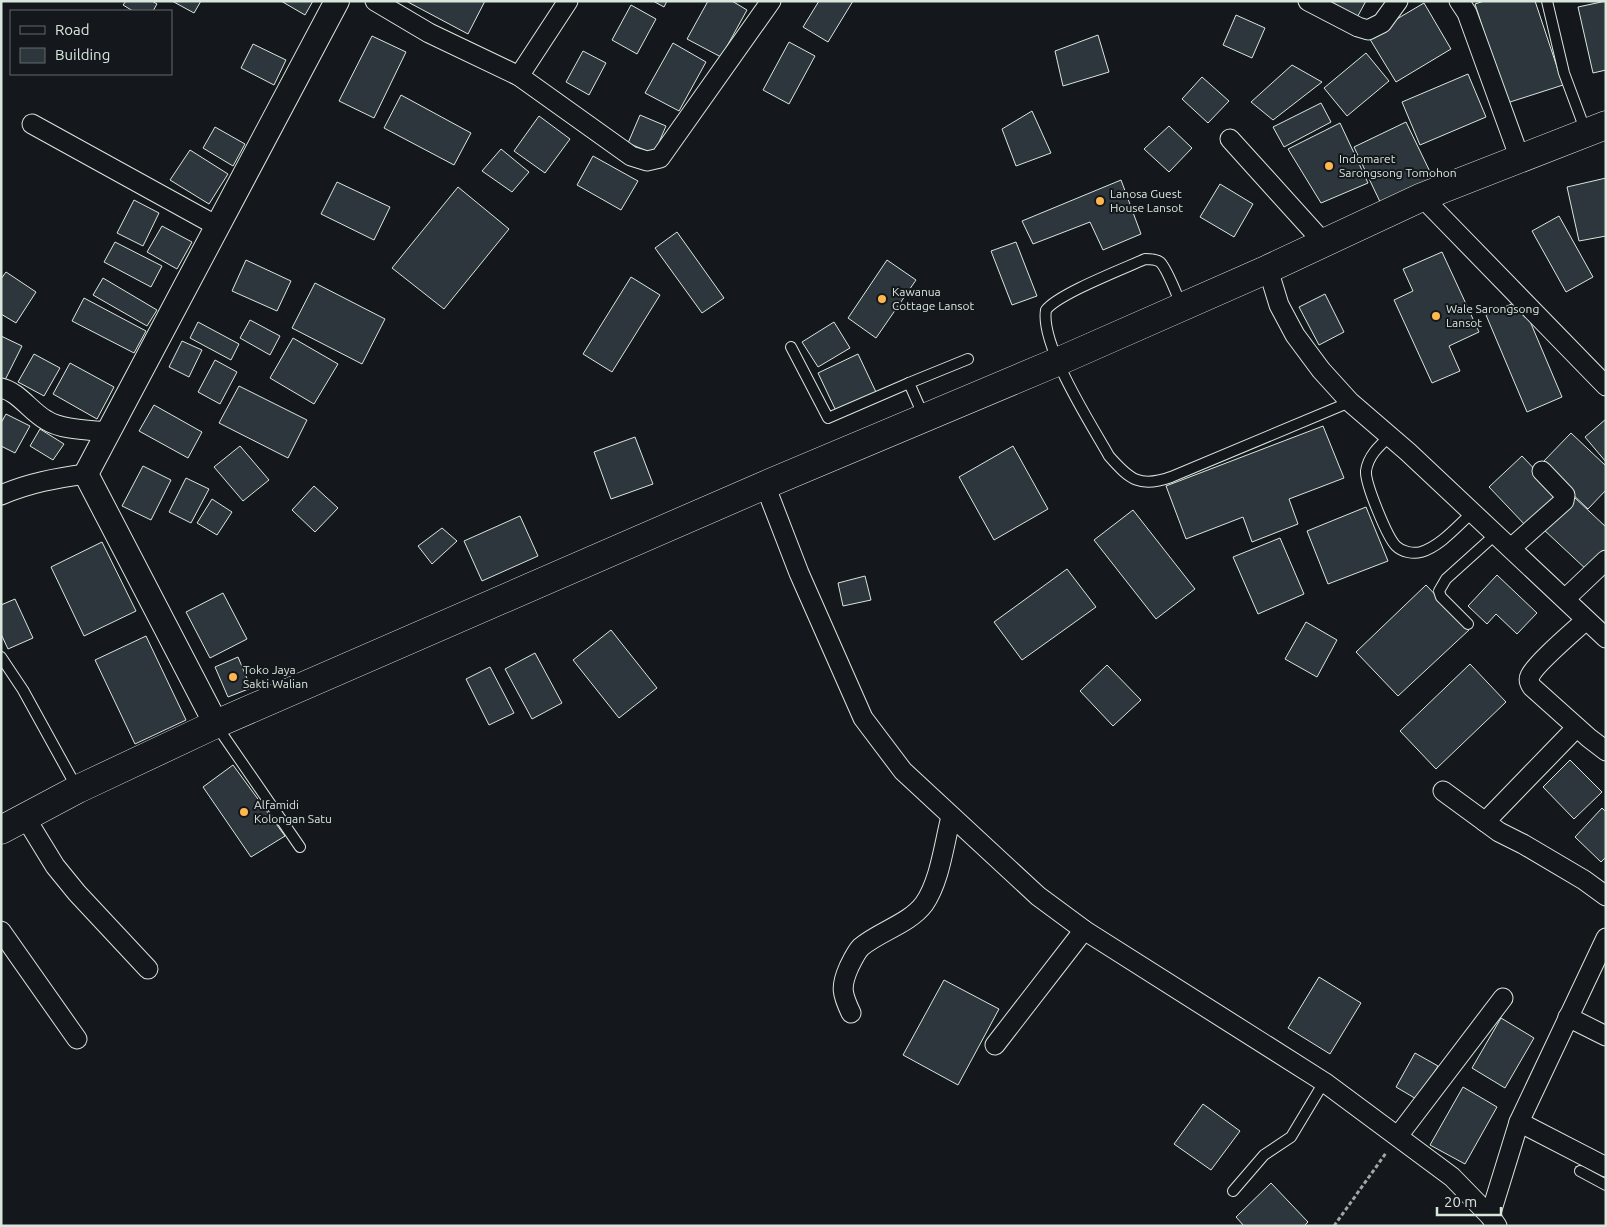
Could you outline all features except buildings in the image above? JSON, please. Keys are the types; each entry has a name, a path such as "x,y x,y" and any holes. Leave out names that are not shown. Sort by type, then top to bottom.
{"highway":[{"path":"1,830 78,789 216,724 765,485 1058,362 1268,269 1422,197 1596,129"}],"street":[{"path":"86,474 337,1"},
{"path":"375,1 429,33 519,76 631,156 646,161 660,158 771,1"},
{"path":"519,76 568,1"},
{"path":"1308,1 1358,27 1368,30 1382,23 1398,1"},
{"path":"1459,1 1467,14 1520,159"},
{"path":"32,124 218,226"},
{"path":"1230,139 1324,243"},
{"path":"1422,197 1606,386"},
{"path":"1268,269 1279,305 1295,335 1321,370 1350,402 1473,512 1606,638"},
{"path":"1,388 12,392 47,421 56,425 108,432"},
{"path":"1511,548 1564,501 1565,495 1542,471"},
{"path":"1,495 50,479 86,474"},
{"path":"86,474 216,724"},
{"path":"765,485 799,574 863,718 903,772 1038,896 1084,930 1324,1082 1452,1177 1494,1221"},
{"path":"1564,599 1606,560"},
{"path":"1586,620 1537,666 1529,677 1532,688 1576,728 1606,751"},
{"path":"1486,822 1576,728"},
{"path":"1443,791 1499,832 1584,880 1606,896"},
{"path":"25,817 60,873 148,969"},
{"path":"851,1013 843,995 843,981 850,965 860,948 906,919 922,906 933,889 951,817"},
{"path":"995,1045 1084,930"},
{"path":"1,931 76,1038"},
{"path":"1494,1221 1519,1122 1606,938"},
{"path":"1398,1136 1503,998"},
{"path":"1568,1017 1606,1036"},
{"path":"1519,1122 1606,1167"}],"lane":[{"path":"1547,1 1564,72 1596,129"},
{"path":"1182,307 1163,265 1156,260 1145,259 1049,305 1046,310 1045,322 1058,362 1109,456 1132,478 1144,482 1159,481 1171,477 1350,402"},
{"path":"791,347 828,418 968,359"},
{"path":"909,383 924,418"},
{"path":"1390,436 1376,449 1369,459 1366,472 1368,484 1384,524 1396,546 1408,552 1420,552 1434,546 1473,512"},
{"path":"1468,624 1441,597 1439,590 1446,579 1496,534"},
{"path":"1,657 23,690 78,789"},
{"path":"216,724 300,847"},
{"path":"1233,1191 1264,1155 1291,1137 1324,1082"},
{"path":"1580,1171 1606,1185"}],"path":[{"path":"1334,1226 1398,1136"}],"place":[{"name":"Indomaret Sarongsong Tomohon","path":"1329,166"},
{"name":"Lanosa Guest House Lansot","path":"1100,201"},
{"name":"Kawanua Cottage Lansot","path":"882,299"},
{"name":"Wale Sarongsong Lansot","path":"1436,316"},
{"name":"Toko Jaya Sakti Walian","path":"233,677"},
{"name":"Alfamidi Kolongan Satu","path":"244,812"}]}
